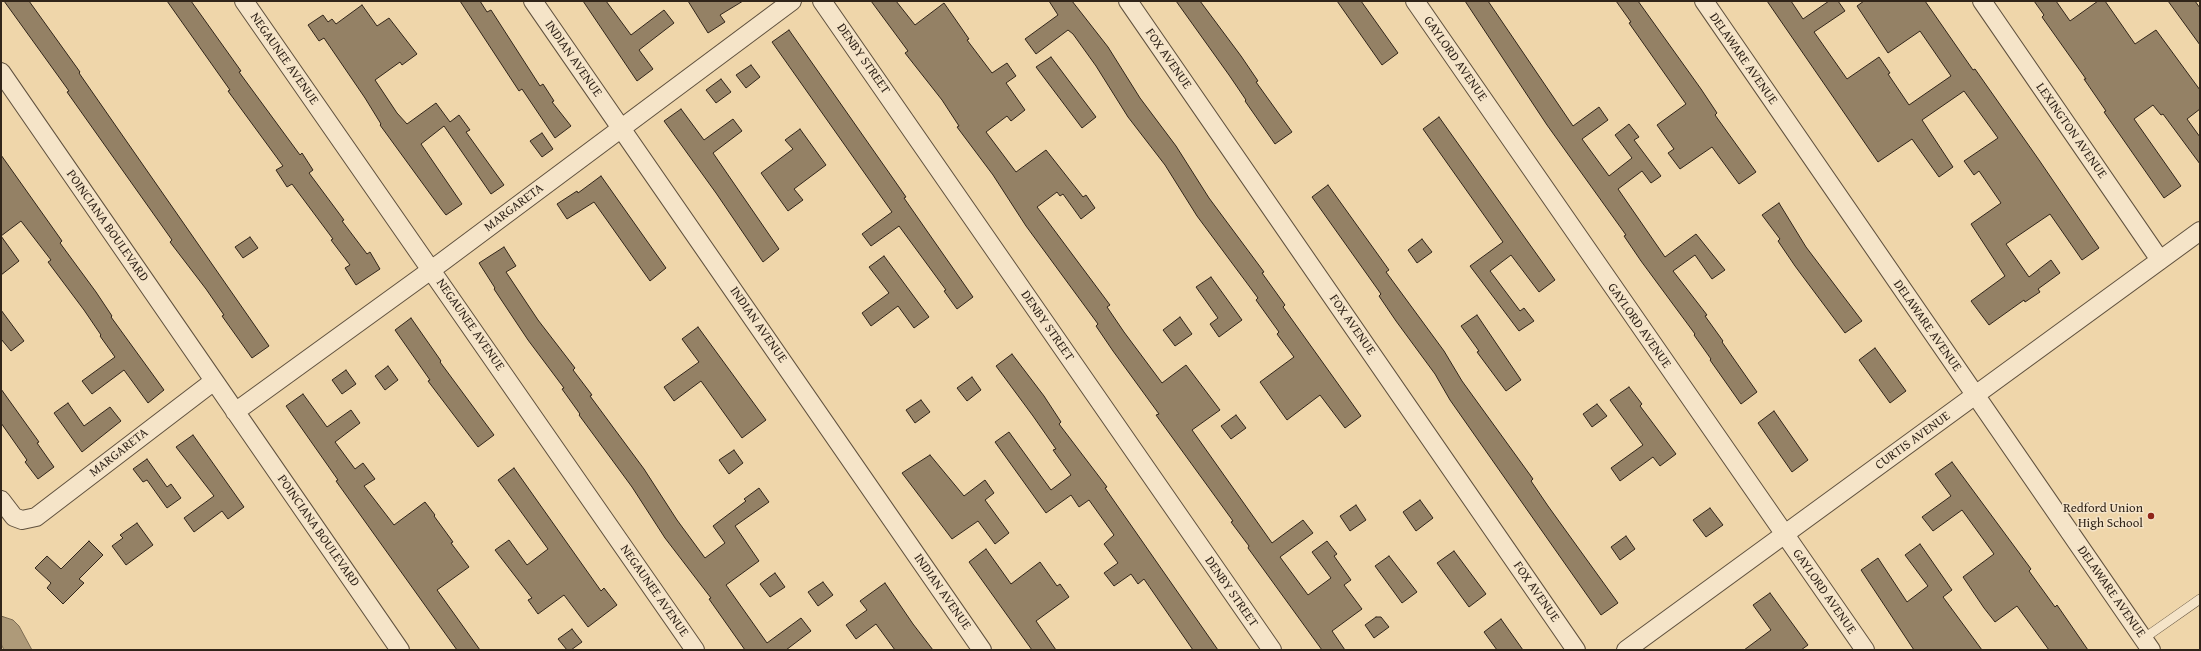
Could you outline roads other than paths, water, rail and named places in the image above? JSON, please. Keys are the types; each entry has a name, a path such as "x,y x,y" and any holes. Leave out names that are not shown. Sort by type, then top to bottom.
{"street":[{"name":"NEGAUNEE AVENUE","path":"244,1 695,650"},
{"name":"INDIAN AVENUE","path":"533,1 982,650"},
{"name":"MARGARETA","path":"235,412 431,270 792,1"},
{"name":"DENBY STREET","path":"822,1 1272,650"},
{"name":"FOX AVENUE","path":"1128,1 1576,650"},
{"name":"GAYLORD AVENUE","path":"1415,1 1865,650"},
{"name":"DELAWARE AVENUE","path":"1704,1 2147,644"},
{"name":"LEXINGTON AVENUE","path":"1982,1 2160,260"},
{"name":"POINCIANA BOULEVARD","path":"1,72 400,650"},
{"name":"CURTIS AVENUE","path":"1626,650 2200,231"},
{"name":"MARGARETA","path":"1,500 14,517 22,520 36,517 214,381"}],"lane":[{"path":"2147,644 2200,599"}],"place":[{"name":"Redford Union High School","path":"2151,516"}]}
